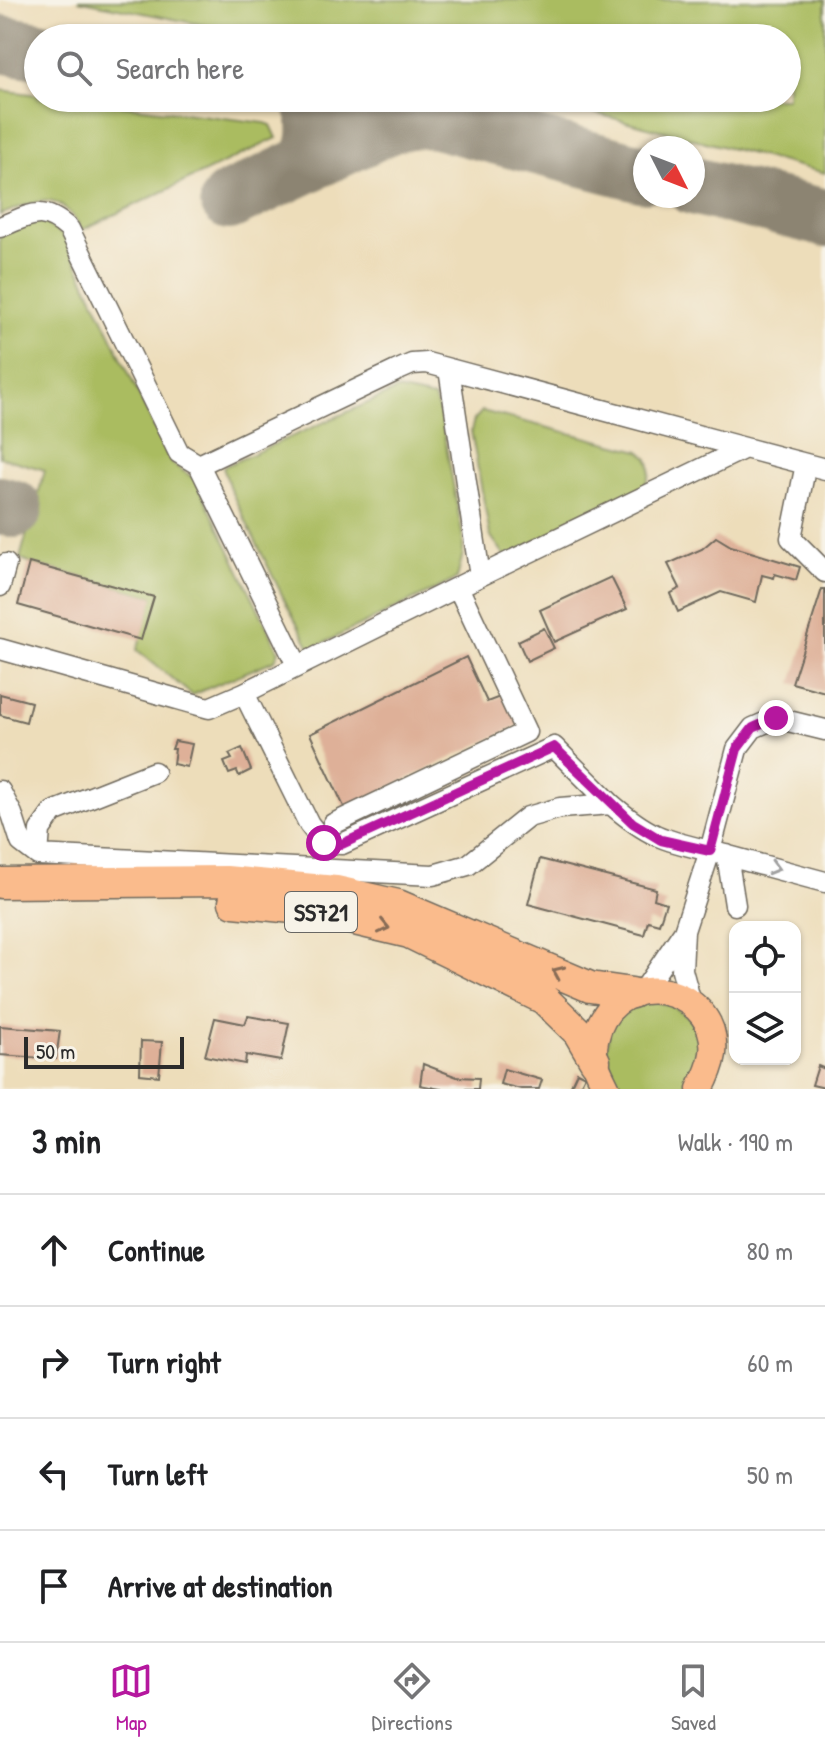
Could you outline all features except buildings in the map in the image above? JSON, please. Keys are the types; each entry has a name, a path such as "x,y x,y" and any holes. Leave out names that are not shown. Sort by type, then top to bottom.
{"highway":[{"name":"SS721","path":"0,883 226,881 336,891 398,905 590,987 638,992"},
{"name":"SS721","path":"0,903 217,901 312,910 409,933 544,999 578,1032 595,1061"}],"main road":[{"path":"607,1089 595,1061 598,1028 607,1011 638,992 675,993 691,1003 704,1017 711,1033 713,1052 709,1071 700,1089"}],"street":[{"path":"0,227 38,212 54,215 69,229 179,453 199,465 297,665"},
{"path":"199,465 412,364 427,363 816,467 791,538 825,572"},
{"path":"449,369 480,576"},
{"path":"0,649 209,708 745,448"},
{"path":"0,586 6,564"},
{"path":"333,824 526,732 458,587"},
{"path":"244,693 309,824 324,843 342,844 554,747 611,804 633,823 661,840 825,882"},
{"path":"638,992 684,931 718,853 737,749 753,728 776,718 825,730"},
{"path":"35,853 40,830 53,812 154,772"},
{"path":"0,791 21,842 35,853 433,875 468,865 528,817 560,808 611,804"},
{"path":"718,853 735,905"},
{"path":"684,931 682,970 691,1003"}],"green space":[{"path":"78,0 825,0 825,173 705,142 705,136 682,136 590,112 801,112 801,24 199,24"},
{"path":"0,90 24,93 24,112 176,112 265,123 271,125 277,138 82,230 64,208 46,201 0,215"},
{"path":"41,221 64,236 171,463 195,479 279,651 275,660 192,695 137,650 153,597 20,558 45,470 0,457 0,233"},
{"path":"397,390 434,398 440,413 463,538 457,579 311,649 230,489 223,467"},
{"path":"482,411 640,451 649,463 650,472 645,486 506,557 490,535 471,431 474,420"},
{"path":"644,998 676,1008 697,1029 701,1057 690,1089 619,1089 605,1053 611,1023"}],"taxiway":[{"path":"0,44 24,48"},
{"path":"304,165 315,142 314,112"},
{"path":"229,201 385,127 416,119 436,120 633,171"},
{"path":"705,189 825,218"},
{"path":"0,505 14,509"}],"route":[{"path":"324,843 342,844 554,747 633,823 661,840 710,851 737,749 753,728 776,718"}]}
